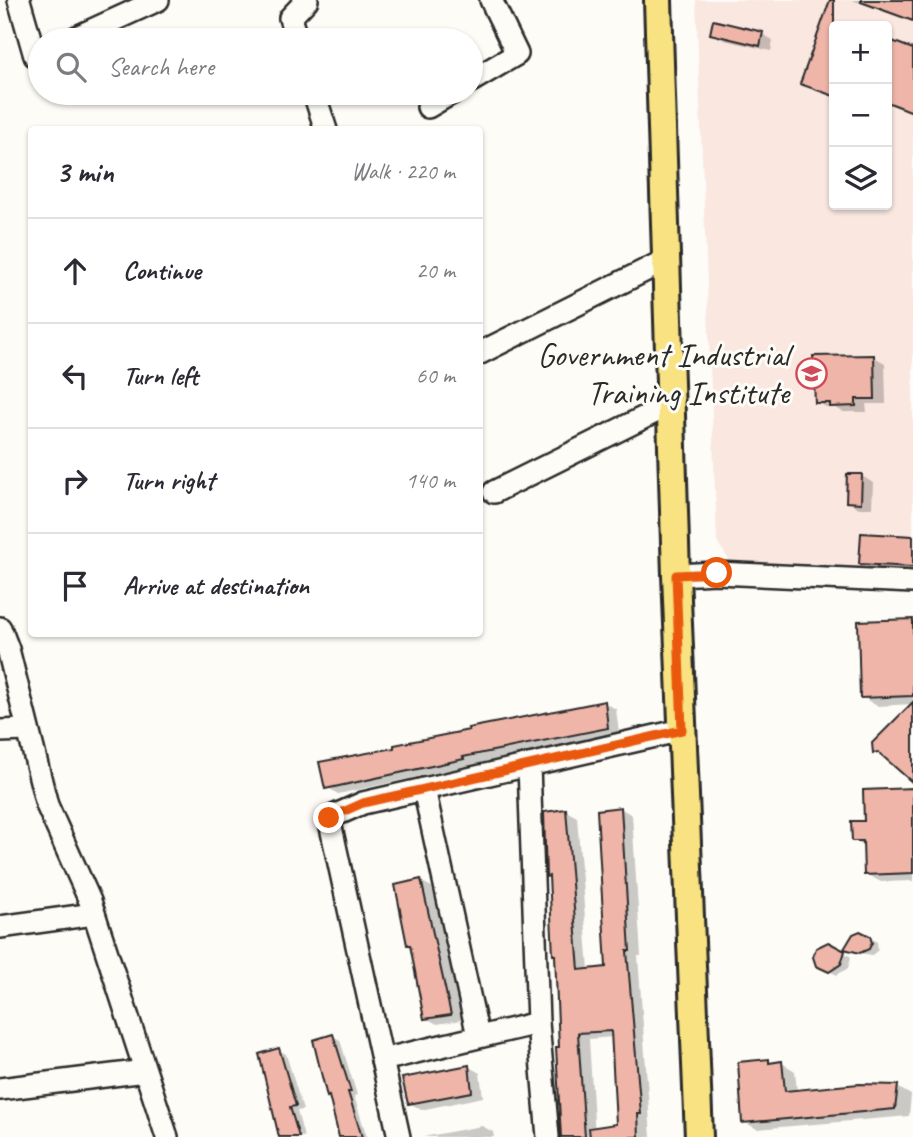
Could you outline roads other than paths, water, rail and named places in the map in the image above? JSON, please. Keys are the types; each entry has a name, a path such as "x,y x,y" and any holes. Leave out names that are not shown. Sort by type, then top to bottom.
{"main road":[{"path":"658,0 676,575 699,1137"}],"street":[{"path":"19,0 28,32"},
{"path":"96,28 158,0"},
{"path":"293,28 290,18 307,0"},
{"path":"483,74 517,54 491,0"},
{"path":"318,105 325,126"},
{"path":"483,352 666,260"},
{"path":"494,492 671,404"},
{"path":"676,575 717,573 913,582"},
{"path":"0,628 8,649 47,805 67,846 94,914 167,1137"},
{"path":"0,731 27,730"},
{"path":"399,1137 329,818 363,803 682,730"},
{"path":"529,765 538,1023 548,1137"},
{"path":"424,789 478,1036"},
{"path":"0,927 94,914"},
{"path":"382,1060 538,1023"},
{"path":"0,1089 145,1071"}],"place":[{"name":"Government Industrial Training Institute","path":"812,373"}]}
